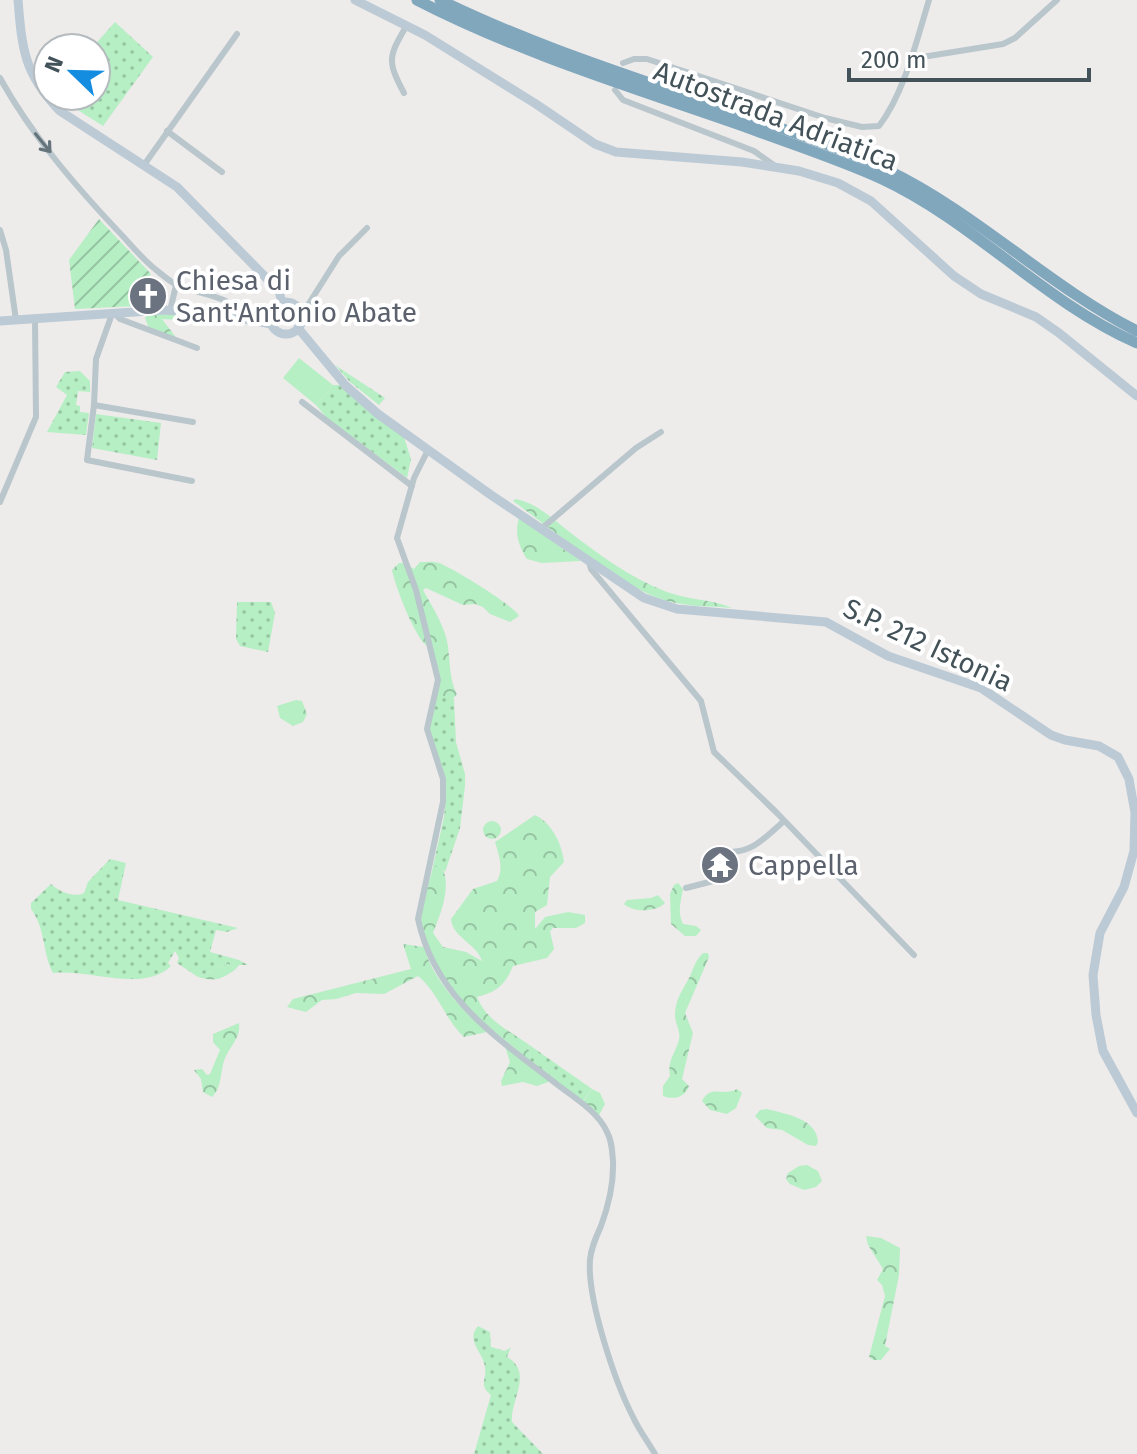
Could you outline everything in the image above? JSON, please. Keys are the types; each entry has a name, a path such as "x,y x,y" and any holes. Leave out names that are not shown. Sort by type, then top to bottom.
{"highway":[{"name":"Autostrada Adriatica","path":"417,0 512,43 826,156 906,192 972,233 1085,314 1137,343"},
{"name":"Autostrada Adriatica","path":"440,0 515,34 589,62 831,146 911,182 980,225 1088,303 1137,331"}],"main road":[{"path":"18,0 21,36 35,82 60,111 177,187 279,291 282,303"},
{"path":"355,0 407,25 524,96 595,144 616,152 742,162 838,183 871,201 954,276 981,294 1036,317 1137,396"},
{"path":"0,321 170,311 218,314 271,324 281,333 290,333 298,328 301,316 292,304 282,303 271,313 271,324"},
{"name":"S.P. 212 Istonia","path":"298,328 346,386 428,450 644,598 664,606 826,622 888,656 981,688 1051,735 1099,746 1118,757 1129,779 1135,813 1134,851 1124,887 1096,947 1095,1002 1103,1051 1137,1113"}],"street":[{"path":"623,63 647,59 825,118 862,127 879,126 887,115 910,59 929,0"},
{"path":"910,59 1003,44 1015,38 1057,0"},
{"path":"404,93 391,68 392,55 407,25"},
{"path":"144,165 237,34"},
{"path":"0,78 20,114 85,196 152,267 176,285 209,294 235,307 245,320"},
{"path":"615,90 623,100 754,151 778,168"},
{"path":"167,131 222,172"},
{"path":"301,316 339,256 367,228"},
{"path":"0,230 6,250 16,320"},
{"path":"170,311 176,285"},
{"path":"192,481 87,460 96,359 114,314 197,348"},
{"path":"0,502 36,417 35,319"},
{"path":"302,402 412,486"},
{"path":"94,405 193,422"},
{"path":"541,529 636,448 661,432"},
{"path":"428,450 412,486 397,538 416,590 438,680 427,729 443,779 443,802 418,919 421,934 431,962 468,1012 577,1100 606,1128 612,1143 614,1179 591,1253 590,1272 607,1348 632,1416 655,1454"},
{"path":"588,561 591,569 701,701 714,752 914,955"},
{"path":"686,888 717,880 732,852 742,853 755,847 783,822"}],"green space":[{"path":"115,22 153,57 103,126 81,112 112,112 112,32 106,32"},
{"path":"99,219 151,274 134,295 136,306 75,309 69,260"},
{"path":"150,313 185,316 179,320 162,319 178,340 149,328 145,318"},
{"path":"299,358 333,385 316,405 283,378"},
{"path":"335,365 385,398 379,405 350,382"},
{"path":"80,371 90,381 90,392 78,391 76,405 80,406 80,412 89,413 86,435 47,432 67,395 56,387 65,372"},
{"path":"333,385 340,385 404,437 411,459 407,478 326,417 316,405"},
{"path":"96,414 161,423 157,460 92,448"},
{"path":"515,499 543,511 640,580 675,595 732,608 676,603 640,590 584,554 513,501"},
{"path":"519,518 581,561 542,563 527,559 518,540"},
{"path":"420,562 437,562 456,572 495,596 519,616 510,622 475,604 463,605 426,588 423,590 446,637 452,681 457,694 452,700 437,696 439,680 405,563 414,569"},
{"path":"403,563 414,590 427,646 411,623 397,588 392,570"},
{"path":"237,602 271,602 275,613 268,652 240,646 236,639"},
{"path":"435,694 454,699 456,742 465,774 460,828 445,872 440,866 432,871 446,796 428,727"},
{"path":"302,701 307,714 303,722 293,726 280,718 277,706"},
{"path":"535,815 555,835 564,862 550,877 547,905 535,912 535,929 545,917 568,912 585,915 585,923 576,928 553,928 550,931 554,949 547,958 513,966 500,987 477,997 492,1018 528,1044 530,1061 465,1007 431,959 420,917 432,871 434,867 441,866 446,891 433,933 443,947 466,952 482,961 456,931 451,919 473,889 497,881 500,867 495,842"},
{"path":"488,821 496,821 501,830 499,837 488,839 483,834 483,826"},
{"path":"110,859 126,863 118,900 238,928 227,932 216,930 210,952 248,965 239,965 236,969 228,964 198,977 177,963 179,958 175,951 168,963 171,966 160,974 146,978 53,973 31,903 51,884 67,893 84,893 88,882"},
{"path":"678,883 683,889 681,920 683,924 701,930 696,936 685,936 671,924 670,894"},
{"path":"658,895 665,903 651,910 639,910 624,904 627,900"},
{"path":"403,944 424,947 441,983 487,1032 464,1037 418,976 384,994 356,993 322,1000 306,1012 287,1007 293,999 411,969"},
{"path":"703,953 708,953 709,957 685,1013 693,1033 682,1079 689,1086 675,1098 663,1096 663,1086 670,1076 670,1062 679,1037 676,1005"},
{"path":"228,964 236,969 222,977 198,977"},
{"path":"239,1023 238,1036 225,1059 218,1087 212,1097 203,1092 201,1079 194,1070 202,1069 207,1075 210,1074 220,1050 213,1042 213,1034"},
{"path":"504,1043 551,1081 537,1086 523,1082 502,1086 501,1081 510,1062"},
{"path":"528,1044 592,1089 582,1102 530,1061"},
{"path":"592,1089 600,1093 605,1104 598,1117 582,1103"},
{"path":"737,1089 742,1093 736,1108 727,1114 710,1110 702,1101 709,1093"},
{"path":"767,1109 806,1122 816,1134 816,1146 808,1145 782,1130 767,1128 755,1116 760,1110"},
{"path":"807,1165 818,1171 822,1181 816,1187 804,1190 790,1184 786,1179 788,1173"},
{"path":"866,1236 881,1238 900,1248 899,1275 885,1346 890,1349 881,1360 869,1357 885,1296 877,1280 883,1269"},
{"path":"478,1326 490,1332 491,1347 505,1351 511,1347 507,1357 515,1363 520,1379 512,1422 543,1454 474,1454 491,1395 484,1385 484,1362 473,1337"}],"place":[{"name":"Chiesa di Sant'Antonio Abate","path":"148,296"},
{"name":"Cappella","path":"720,865"}]}
